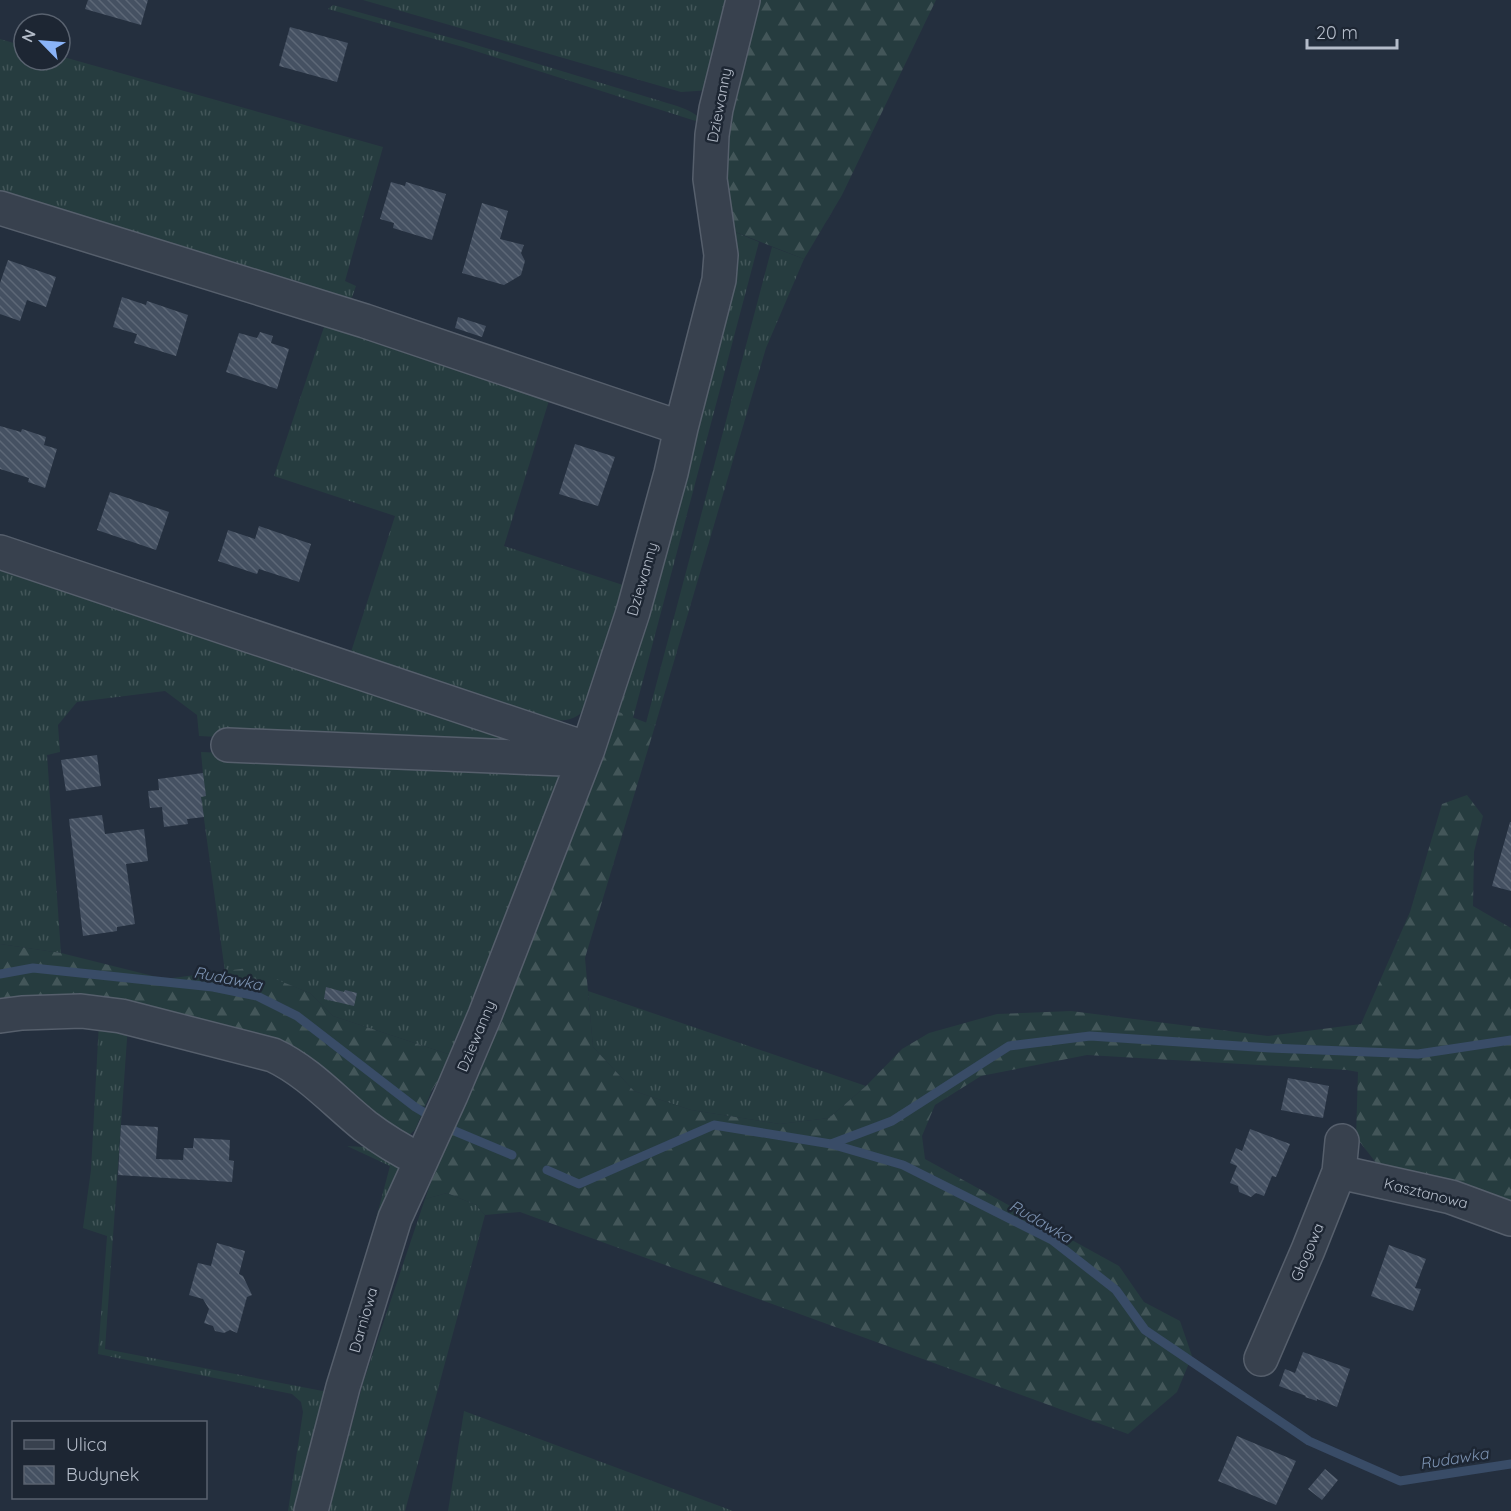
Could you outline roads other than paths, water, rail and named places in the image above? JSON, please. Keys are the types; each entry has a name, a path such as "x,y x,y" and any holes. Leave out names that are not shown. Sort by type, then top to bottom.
{"street":[{"name":"Dziewanny","path":"426,1147 485,1015 588,749 633,612 671,473 719,280 721,255 710,179 712,135 716,109 743,0"},
{"path":"0,208 365,321 681,428"},
{"path":"0,552 588,749"},
{"path":"228,745 563,759 588,749"},
{"path":"0,1017 22,1013 81,1011 121,1016 273,1055 305,1073 385,1141 426,1147"},
{"name":"Darniowa","path":"311,1511 344,1387 394,1218 426,1147"},
{"name":"Kasztanowa","path":"1340,1157 1511,1219"},
{"name":"Głogowa","path":"1261,1359 1308,1250 1340,1157"}],"waterway":[{"name":"Rudawka","path":"0,974 33,968 213,987 257,996 297,1016 415,1107 457,1132 512,1155"},
{"path":"831,1144 892,1121 1009,1046 1090,1036 1270,1048 1418,1054 1511,1040"},
{"name":"Rudawka","path":"547,1170 579,1184 714,1125 831,1144 903,1165 1052,1240 1116,1290 1145,1330 1309,1441 1400,1481 1511,1464"}]}
